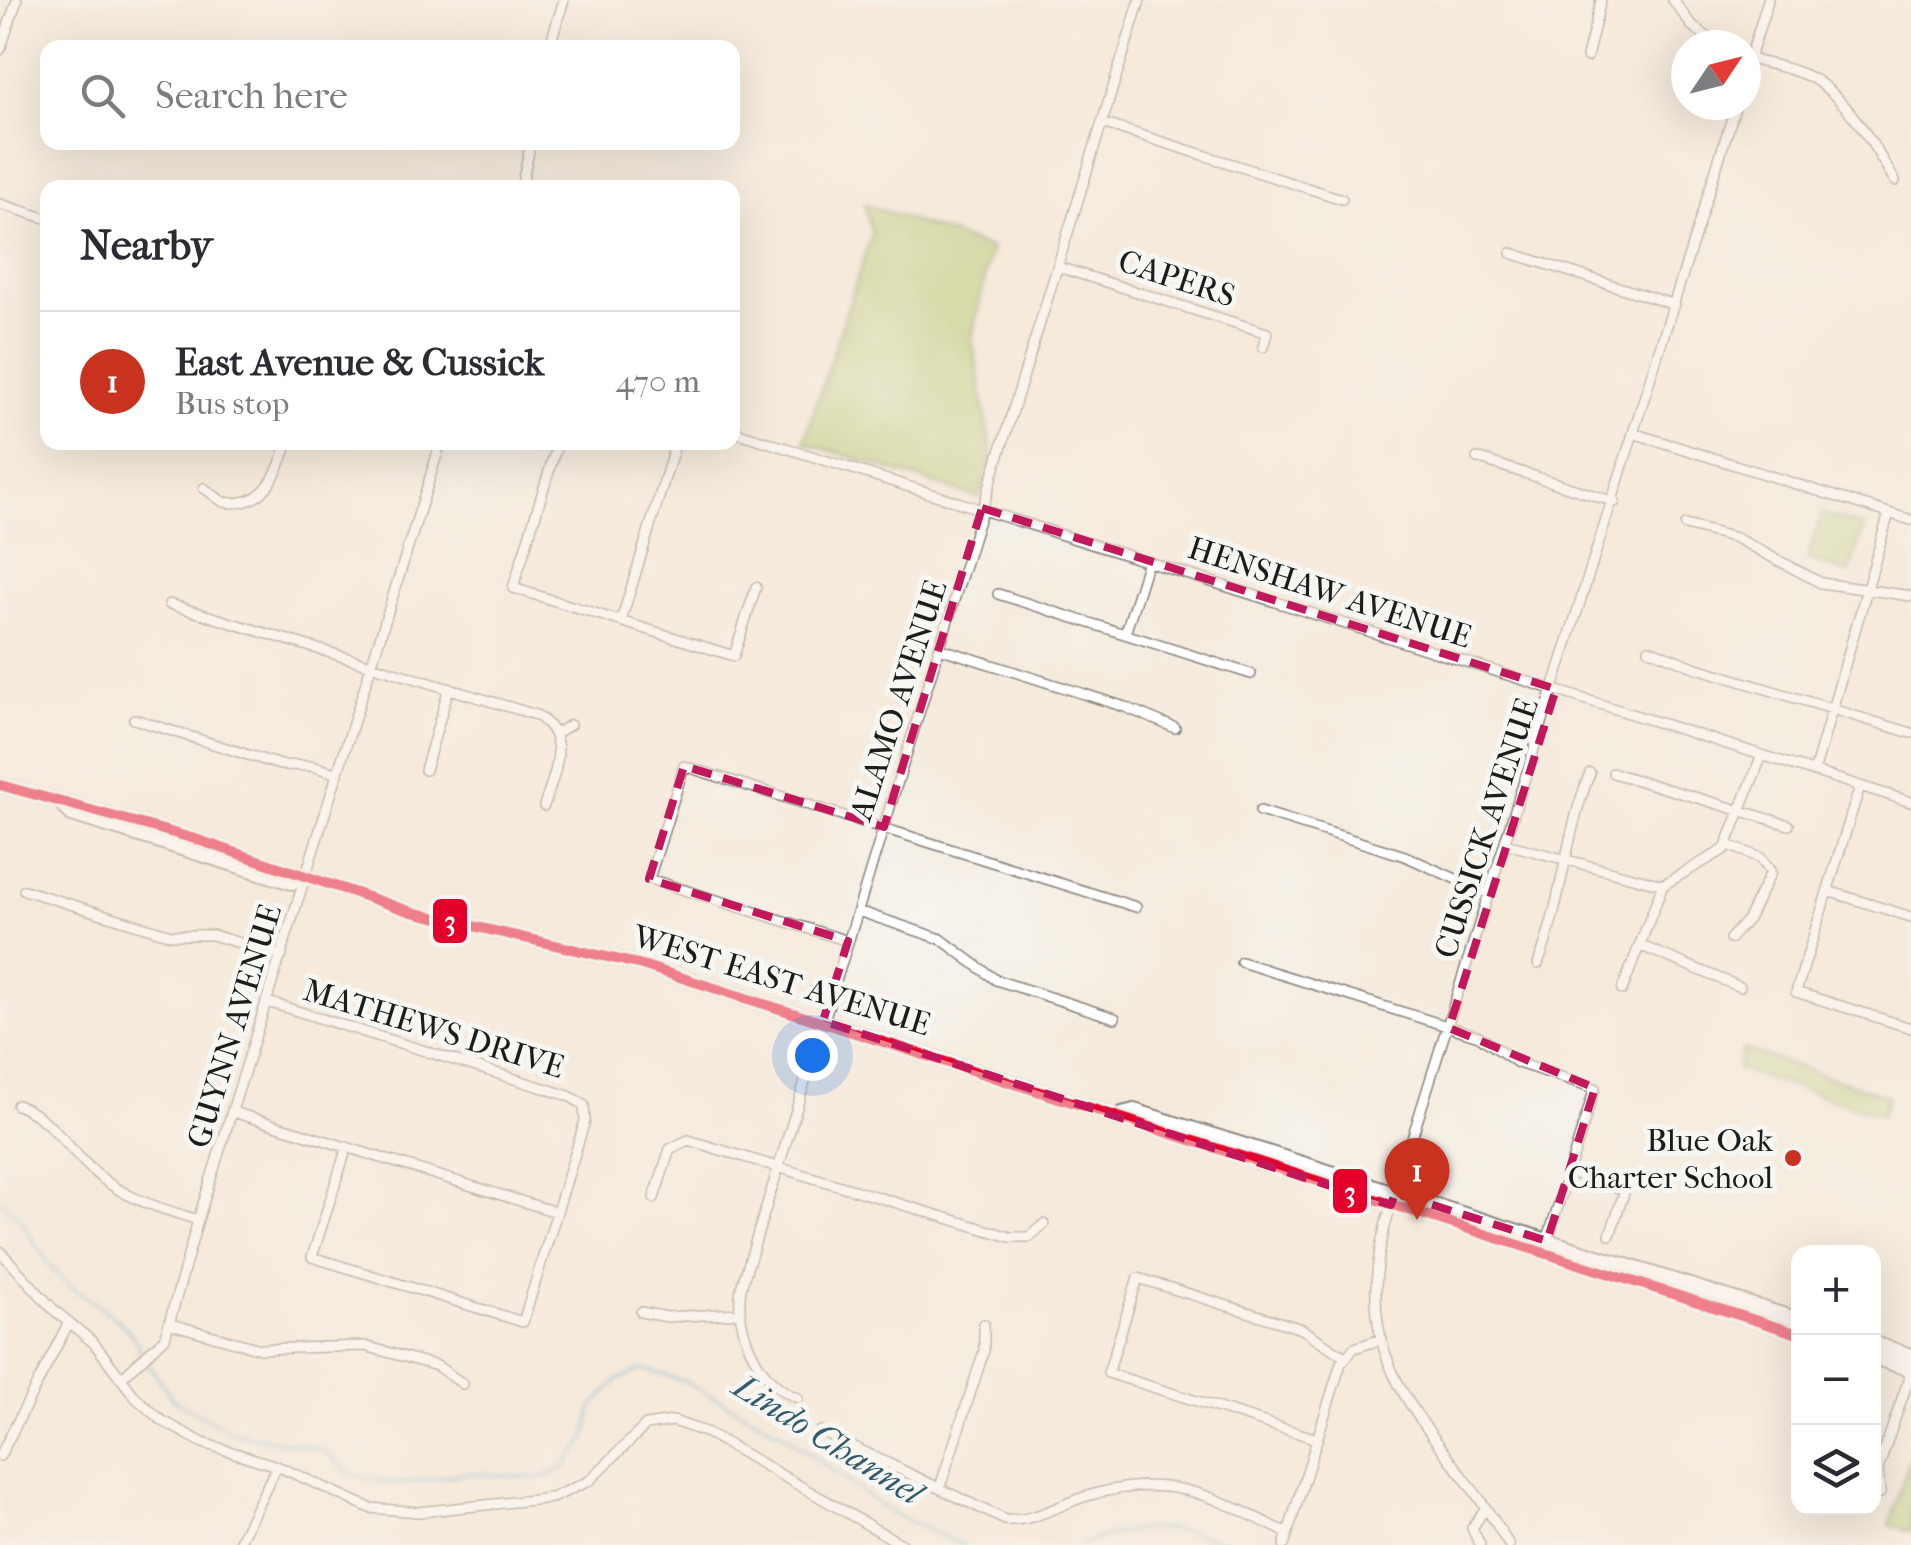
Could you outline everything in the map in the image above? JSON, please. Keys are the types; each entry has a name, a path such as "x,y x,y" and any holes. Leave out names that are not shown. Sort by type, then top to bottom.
{"main road":[{"name":"WEST EAST AVENUE","path":"0,786 63,805 72,814 292,882 306,880 437,918 618,958 1122,1114 1132,1124 1547,1241 1791,1318"},
{"name":"WEST EAST AVENUE","path":"1393,1199 1791,1332"},
{"path":"1881,1346 1911,1356"},
{"path":"1881,1360 1911,1371"}],"street":[{"path":"0,50 16,0"},
{"path":"551,40 564,0"},
{"name":"ALAMO AVENUE","path":"739,1313 741,1288 1140,0"},
{"path":"1587,57 1601,0"},
{"path":"1672,0 1698,30"},
{"path":"1759,30 1768,0"},
{"path":"1761,62 1807,76 1824,86 1862,129 1894,181"},
{"name":"CUSSICK AVENUE","path":"1509,1545 1411,1411 1382,1340 1377,1274 1393,1199 1732,120"},
{"path":"1102,123 1342,199"},
{"path":"523,180 529,150"},
{"path":"0,204 40,216"},
{"path":"1511,253 1676,305"},
{"name":"CAPERS","path":"1058,267 1266,333 1263,347"},
{"name":"HENSHAW AVENUE","path":"740,433 1911,802"},
{"path":"1636,434 1911,520"},
{"path":"204,488 223,502 254,498 276,476 285,450"},
{"name":"GUYNN AVENUE","path":"121,1378 156,1349 170,1324 198,1220 439,450"},
{"path":"556,450 513,588 734,656 756,587"},
{"path":"621,621 674,450"},
{"path":"1477,458 1614,502"},
{"path":"1814,772 1888,514"},
{"path":"1685,525 1736,538 1821,583 1911,596"},
{"path":"1125,634 1148,561"},
{"path":"998,594 1251,674"},
{"path":"169,604 536,715 555,734 559,756 544,806"},
{"path":"942,649 1125,707 1175,728"},
{"path":"1649,649 1694,667 1911,733"},
{"path":"425,770 449,688"},
{"path":"134,719 280,764 312,766 338,774"},
{"path":"555,734 570,725"},
{"path":"1506,844 1662,884 1711,860 1728,845 1762,755"},
{"path":"848,941 649,879 684,766 1136,907"},
{"path":"1538,964 1568,857 1576,811 1590,773"},
{"path":"1613,773 1789,825"},
{"path":"1860,786 1796,992 1911,1028"},
{"path":"1260,811 1412,859 1489,894"},
{"path":"1728,845 1756,855 1771,872 1748,920 1730,939"},
{"path":"1622,990 1662,884"},
{"path":"24,890 171,935 214,935 282,956"},
{"path":"1828,891 1911,917"},
{"path":"858,911 941,939 996,980 1115,1018"},
{"path":"1639,945 1740,986"},
{"path":"1241,962 1486,1038 1527,1066 1595,1088 1547,1241"},
{"name":"MATHEWS DRIVE","path":"268,1002 569,1096 584,1105 584,1122 556,1212"},
{"path":"17,1106 48,1124 114,1187 156,1207 198,1220"},
{"path":"233,1112 347,1147 556,1212 523,1322 312,1257 347,1147"},
{"path":"654,1198 668,1154 684,1140 1010,1237 1033,1235 1044,1224"},
{"path":"1568,1172 1625,1190 1610,1235"},
{"path":"0,1250 69,1322 94,1342 146,1408 175,1430 276,1466 379,1510 418,1512 552,1498 576,1490 599,1472 637,1431 652,1423 673,1421 708,1433 903,1545"},
{"path":"1317,1439 1108,1373 1138,1278 1311,1333 1345,1356"},
{"path":"641,1312 667,1317 739,1313 760,1362 782,1390 798,1398"},
{"path":"0,1456 69,1322"},
{"path":"170,1324 260,1349 365,1346 437,1366 464,1384"},
{"path":"940,1488 984,1350 984,1324"},
{"path":"1284,1545 1345,1356 1358,1346 1382,1340"},
{"path":"1881,1460 1911,1371"},
{"path":"820,1431 1011,1520 1096,1494 1182,1487 1287,1533"},
{"path":"238,1545 276,1466"},
{"path":"1480,1545 1472,1528 1485,1509"}],"highlighted area":[{"path":"982,508 1556,689 1449,1028 1595,1088 1547,1241 1395,1193 1391,1205 1361,1196 823,1021 848,941 649,879 684,766 884,827"}],"green space":[{"path":"864,204 991,249 972,337 992,455 979,498 804,442 872,234"},
{"path":"1822,513 1864,527 1849,573 1807,559"},
{"path":"1743,1049 1888,1096 1882,1115 1737,1069"},
{"path":"1911,1452 1911,1531 1890,1525"}],"waterway":[{"name":"Lindo Channel","path":"0,1201 23,1223 52,1268 124,1326 142,1353"},
{"name":"Lindo Channel","path":"145,1360 174,1400 231,1432 323,1450 352,1475 396,1484 468,1473 540,1478 564,1468 586,1439 592,1408 616,1381 643,1369 684,1381 782,1433 890,1513 963,1545"},
{"name":"Lindo Channel","path":"1082,1545 1142,1529 1177,1530 1236,1545"}],"transit line":[{"name":"3","path":"0,785 195,839 412,912 642,965 1791,1332"}],"place":[{"name":"Blue Oak Charter School","path":"1793,1158"},
{"name":"East Avenue & Cussick","path":"1417,1220"}]}
